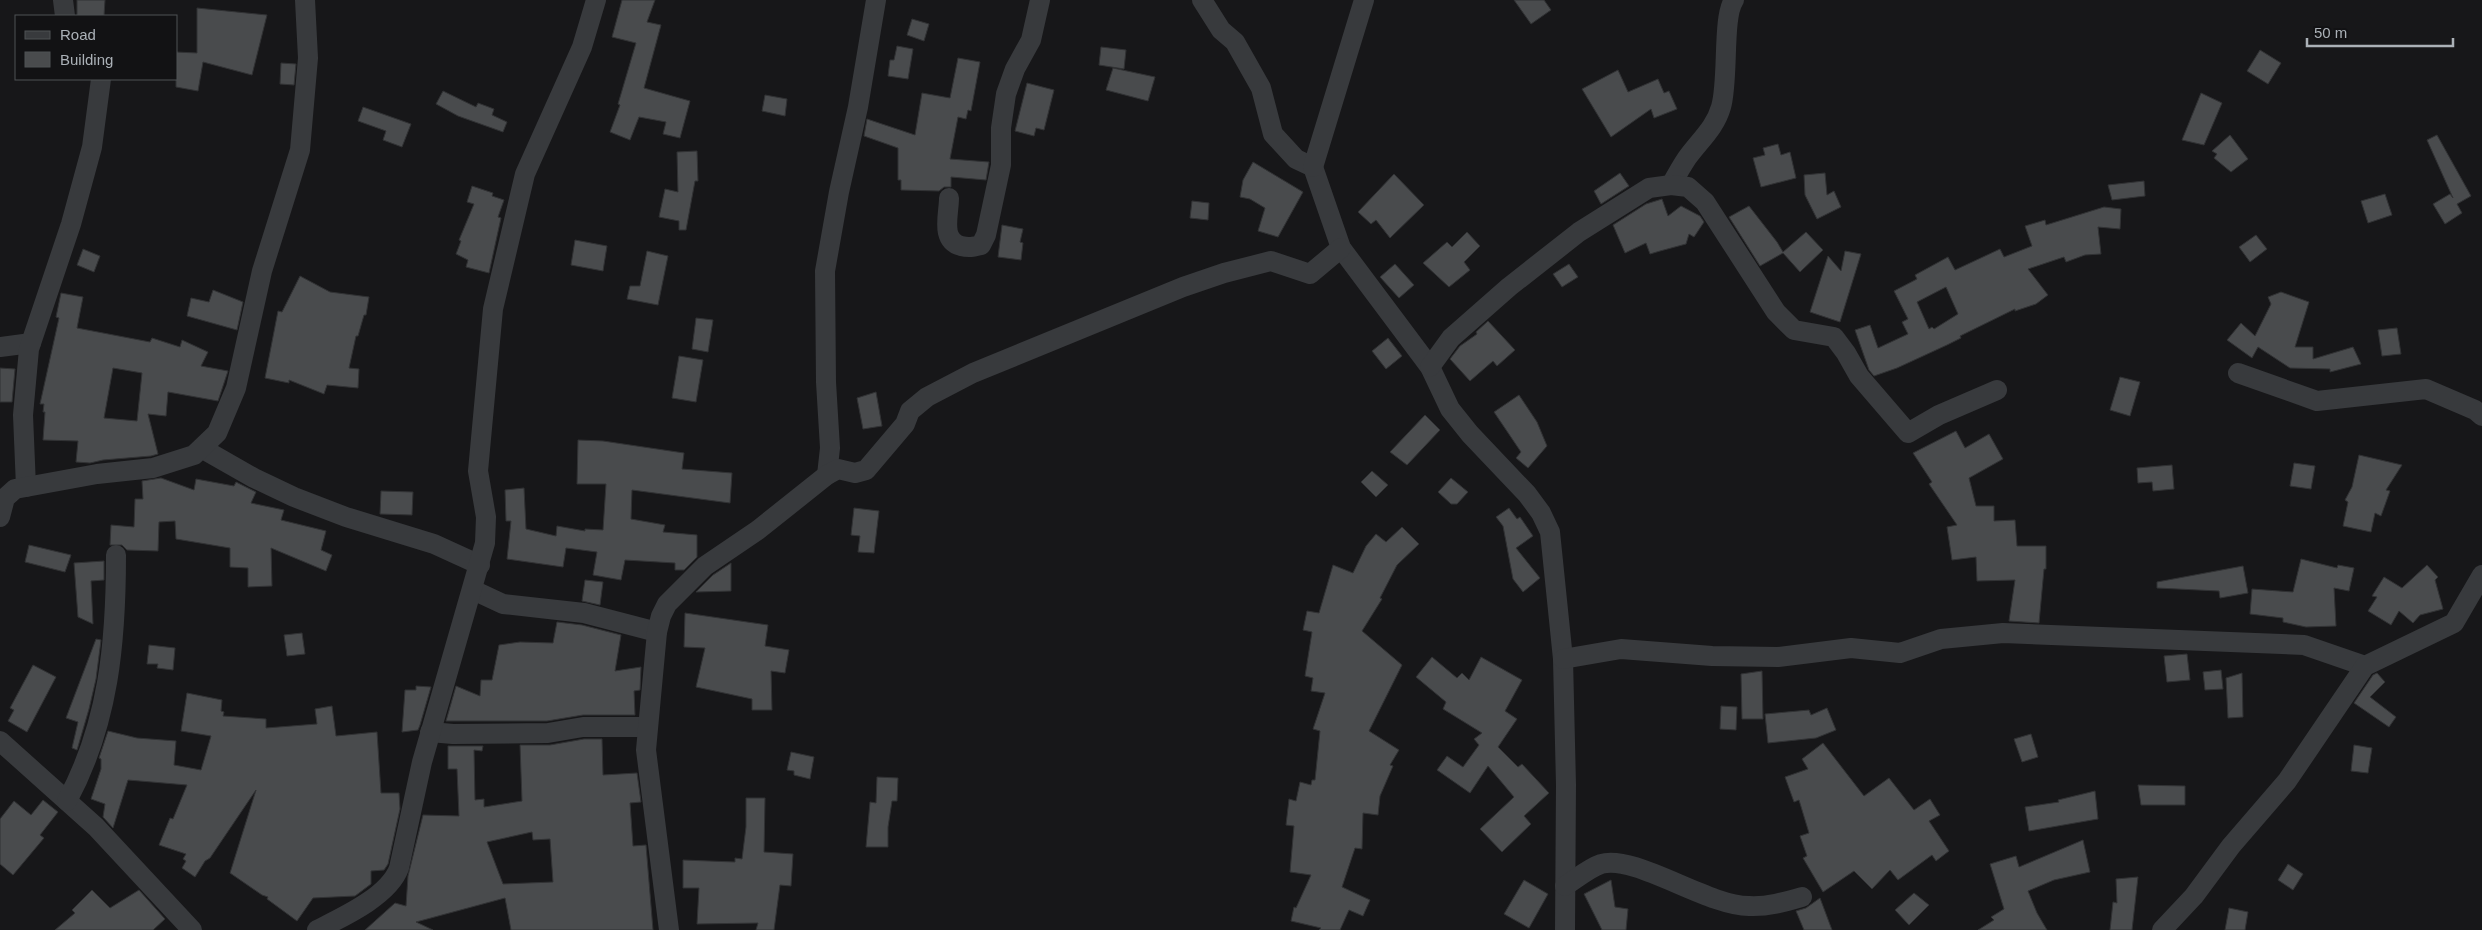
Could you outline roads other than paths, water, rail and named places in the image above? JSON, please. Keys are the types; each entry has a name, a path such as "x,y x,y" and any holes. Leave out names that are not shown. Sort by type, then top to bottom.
{"street":[{"path":"63,0 65,15"},
{"path":"0,517 5,498 9,492 26,487 153,468 194,455 203,449 217,433 236,388 262,271 300,150 308,58 305,0"},
{"path":"328,928 378,895 396,876 430,732 453,649 473,590 485,543 486,517 478,471 493,309 525,174 582,47 596,0"},
{"path":"827,475 830,448 826,382 824,270 858,107 876,0"},
{"path":"949,198 947,232 949,239 956,245 966,247 981,245 986,234 1000,165 1001,128 1006,94 1015,69 1031,40 1040,0"},
{"path":"1202,0 1221,30 1235,42 1261,88 1274,134 1296,159 1313,167"},
{"path":"1364,0 1313,167 1341,248 1430,367 1450,409 1470,434 1526,494 1542,514 1550,532 1563,660 1566,785 1565,930"},
{"path":"1671,185 1688,158 1714,127 1722,106 1727,63 1728,8 1734,0"},
{"path":"26,487 23,415 31,343 70,224 92,147 101,80"},
{"path":"1430,367 1451,338 1509,287 1579,232 1649,188 1671,185 1688,187 1704,202 1776,312 1794,330 1834,337 1859,376 1908,433 1939,415 1997,390"},
{"path":"669,930 646,750 657,632 661,616 667,604 705,566 758,530 827,475 838,470 855,473 866,470 905,424 910,411 927,396 973,373 1183,287 1271,261 1310,274 1341,248"},
{"path":"0,347 31,343"},
{"path":"2238,373 2317,401 2426,389 2475,410 2482,416"},
{"path":"203,449 254,478 294,497 346,517 434,544 480,565"},
{"path":"67,802 82,773 106,692 116,618 116,555"},
{"path":"2162,930 2194,896 2231,846 2287,781 2366,666 2454,623 2482,576"},
{"path":"473,590 503,604 584,613 657,632"},
{"path":"1563,660 1621,649 1664,654 1731,657 1778,657 1851,648 1900,652 1941,639 2002,633 2304,645 2366,666"},
{"path":"430,732 452,734 548,733 583,727 647,727"},
{"path":"0,741 96,827 192,930"},
{"path":"1565,886 1601,864 1623,862 1722,901 1749,906 1781,903 1802,897"}]}
